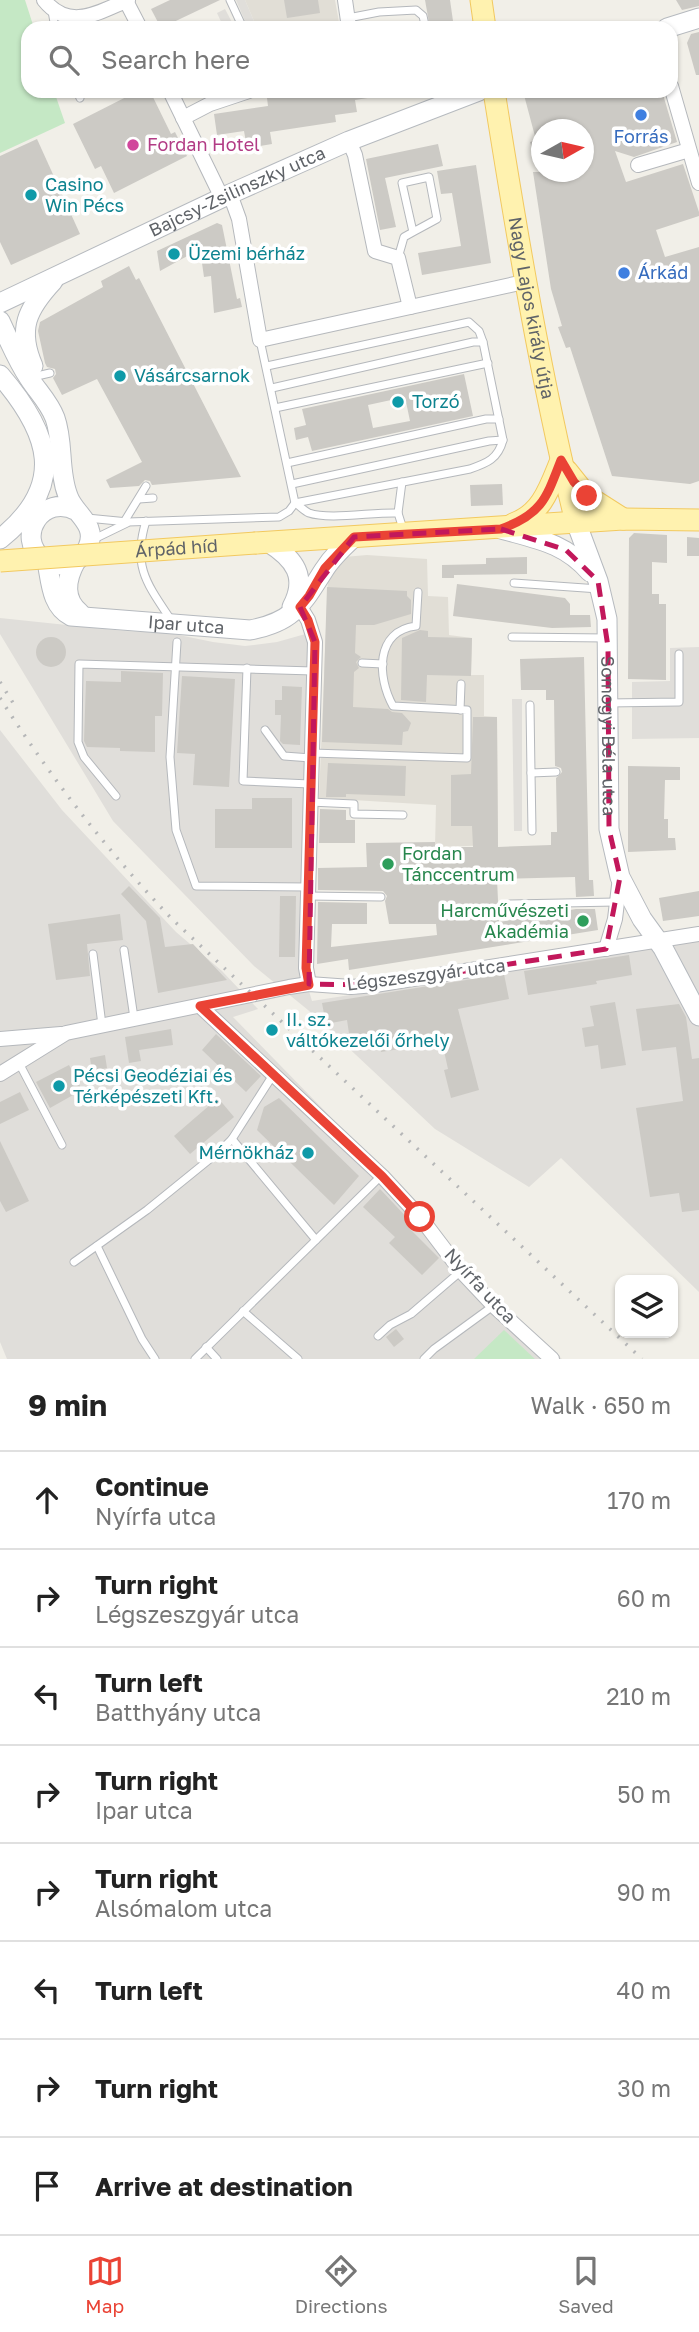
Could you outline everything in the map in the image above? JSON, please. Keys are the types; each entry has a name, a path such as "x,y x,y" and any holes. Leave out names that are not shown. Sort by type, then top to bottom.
{"main road":[{"path":"481,0 484,21"},
{"name":"Nagy Lajos király útja","path":"495,98 524,282 576,522"},
{"path":"561,460 574,482 587,496 623,519"},
{"path":"501,529 519,522 542,504 561,460"},
{"name":"Árpád híd","path":"0,561 623,519 699,520"}],"street":[{"path":"48,5 68,18 127,0 137,21"},
{"path":"345,0 349,21"},
{"path":"678,25 699,18"},
{"path":"173,98 239,219 260,340 524,282"},
{"path":"183,118 228,98"},
{"name":"Bajcsy-Zsilinszky utca","path":"1,309 58,275 226,196 349,141 461,98"},
{"path":"675,98 699,183"},
{"path":"349,141 355,155 375,251 398,258 410,307"},
{"path":"638,165 690,150"},
{"path":"46,399 44,374 24,341 24,324 37,298 58,275"},
{"name":"Ipar utca","path":"1,309 19,361 46,399 61,438 67,495 89,528 89,542"},
{"name":"Ipar utca","path":"0,340 19,361"},
{"path":"0,374 37,426 44,459 41,487 33,505 0,539"},
{"name":"Ipar utca","path":"62,465 47,509 37,518 32,533 34,547 47,562 53,594 60,607 71,616 175,633 250,630 265,627 293,612"},
{"path":"47,509 62,506 80,514"},
{"name":"Somogyi Béla utca","path":"576,522 599,585 607,619 609,829 620,877 642,919 693,1001 699,1016"},
{"path":"501,529 566,550 583,564 599,585"},
{"path":"293,612 309,596 325,568 354,537"},
{"path":"47,562 61,565 76,561 83,555 89,542"},
{"path":"262,543 286,556 297,572 300,581 293,612"},
{"path":"76,561 66,587 70,603 84,617"},
{"path":"293,612 308,620 317,664 307,892 306,968 309,985"},
{"path":"606,949 612,935 620,877"},
{"name":"Légszeszgyár utca","path":"0,1074 66,1033 134,1018 309,985 375,985 699,934"},
{"name":"Nyírfa utca","path":"200,1006 382,1176 420,1217 461,1271 494,1306 552,1359"},
{"path":"0,1039 66,1033"}],"lane":[{"path":"230,0 240,21"},
{"path":"354,21 379,12 416,10 424,21"},
{"path":"398,258 404,237 437,219 429,177 402,183 413,232"},
{"path":"80,514 126,522 279,517 295,503 470,469 487,463 500,452 503,440 483,342 480,331 469,322 267,366"},
{"path":"260,340 295,503 306,512 323,516 398,513"},
{"path":"272,388 472,342 483,342"},
{"path":"275,408 488,363"},
{"path":"287,463 485,419 499,419"},
{"path":"292,484 503,440"},
{"path":"402,482 398,513 404,535"},
{"path":"89,542 126,522 146,486"},
{"path":"139,499 153,498"},
{"path":"146,521 139,542 146,584 175,633 176,666 170,757 176,830 196,886 381,897"},
{"path":"514,583 599,585"},
{"path":"265,730 284,756 467,758 467,710 393,706 384,689 383,664 386,644 397,630 416,626 418,592"},
{"path":"512,637 607,638"},
{"path":"608,703 679,702 679,654"},
{"path":"362,663 383,664"},
{"path":"116,796 84,757 78,742 79,664 247,668 317,664"},
{"path":"247,668 243,780 310,784"},
{"path":"460,710 461,684"},
{"path":"530,705 532,831"},
{"path":"531,773 556,772"},
{"path":"310,802 354,804 354,814 403,815"},
{"path":"510,904 617,902"},
{"path":"124,950 134,1018"},
{"path":"93,954 102,1025"},
{"path":"19,1062 62,1145"},
{"path":"74,1262 147,1210 232,1139 274,1074"},
{"path":"232,1139 316,1240"},
{"path":"195,1359 382,1176"},
{"path":"97,1246 142,1339 155,1359"},
{"path":"378,1336 390,1325 411,1314 461,1271"},
{"path":"424,1359 494,1306"},
{"path":"243,1311 298,1359"},
{"path":"206,1347 217,1359"}],"highlighted area":[{"path":"501,529 566,550 598,581 608,647 609,829 620,877 606,949 375,985 309,984 315,642 300,607 354,537"}],"shaded area":[{"path":"236,0 245,0 254,21 245,21"},
{"path":"245,0 335,0 339,21 254,21"},
{"path":"225,9 231,21 221,21 217,13"},
{"path":"367,555 427,559 428,596 448,597 449,635 472,638 471,675 484,675 484,716 497,717 498,845 435,847 436,805 319,798 328,579 344,557"},
{"path":"0,618 169,633 245,646 277,642 309,633 302,968 312,1001 699,940 699,1292 561,1158 529,1187 435,1129 308,1010 254,966 113,821 0,634"},
{"path":"699,647 699,738 632,739 632,682 670,681 670,648"},
{"path":"512,699 522,699 522,831 514,831"},
{"path":"0,730 62,810 176,932 222,971 258,1009 233,1017 405,1193 473,1276 562,1359 7,1359 0,1342"}],"green space":[{"path":"0,0 25,0 32,21 21,21 21,98 56,98 65,123 0,153"},
{"path":"504,1330 535,1359 474,1359"}],"building":[{"path":"170,0 220,0 176,21 157,21 151,9"},
{"path":"284,0 318,0 320,13 287,18"},
{"path":"425,0 450,0 453,21 429,21"},
{"path":"676,0 699,0 699,6 682,10"},
{"path":"699,32 699,75 696,75 687,43 691,34"},
{"name":"Fordan Hotel","path":"124,98 153,98 171,134 175,132 187,156 114,193 101,166 95,169 73,124"},
{"path":"267,98 368,98 355,100 357,112 335,115 336,122 270,132 272,144 247,148 244,131 217,135 214,114 268,106"},
{"name":"Árkád","path":"525,98 664,98 677,142 634,157 615,151 626,182 683,164 699,212 699,216 656,230 665,257 699,247 699,481 690,484 612,476 570,347 566,348 558,327 562,326 551,289 535,182 594,182 594,119 531,119 531,121"},
{"name":"Casino Win Pécs","path":"37,139 80,234 11,265 0,242 0,156"},
{"path":"438,144 443,166 385,178 396,227 380,230 366,159"},
{"path":"476,165 491,263 422,275 418,253 461,246 452,193 441,194 437,171"},
{"name":"Üzemi bérház","path":"217,223 222,225 237,299 240,298 242,307 214,313 211,276 204,277 200,249 160,271 157,251"},
{"name":"Vásárcsarnok","path":"129,266 136,280 139,278 241,477 152,485 145,480 139,486 110,488 106,480 142,462 97,379 62,395 53,378 55,369 47,367 45,363 38,331 40,322 103,287 101,281"},
{"path":"464,374 473,416 312,451 308,437 296,440 294,428 306,425 302,409","holes":["405,397 410,421 373,428 368,405"]},
{"path":"502,484 503,505 471,506 470,485"},
{"path":"634,533 667,535 667,563 652,562 652,594 659,594 659,604 666,604 666,680 628,679 629,538"},
{"path":"687,537 699,538 699,556 687,556"},
{"path":"527,557 527,574 454,575 454,578 442,578 442,565 486,564 486,558"},
{"path":"457,584 565,598 570,604 570,615 590,615 591,627 552,628 453,616"},
{"path":"327,587 407,591 411,600 411,614 374,625 356,625 355,653 361,657 356,662 359,668 354,672 353,707 388,709 402,713 411,723 408,731 403,732 402,745 322,742"},
{"path":"420,630 428,631 428,637 472,638 471,676 427,675 426,702 401,700 402,638"},
{"path":"51,637 62,641 66,652 62,663 51,667 40,663 36,652 40,641"},
{"path":"584,657 589,880 593,880 594,896 576,897 575,877 497,879 499,922 576,909 595,909 598,930 349,970 348,959 317,964 318,902 367,903 367,924 332,924 331,947 437,935 436,924 389,924 385,901 387,896 383,891 318,890 318,868 367,867 366,843 435,842 435,847 473,847 472,826 451,826 451,775 471,774 473,717 497,717 498,847 551,845 551,832 557,832 556,778 562,772 561,768 555,766 554,700 546,700 546,690 521,690 520,659"},
{"path":"121,671 163,673 162,716 155,716 155,752 87,747 84,741 86,681 121,682"},
{"path":"182,676 235,679 229,787 193,785 195,754 177,753"},
{"path":"282,686 302,687 300,745 283,744 280,741 281,715 275,715 275,700 282,700"},
{"path":"328,763 406,766 405,796 346,794 346,797 326,797"},
{"path":"628,766 680,767 680,780 665,780 664,819 668,819 668,838 675,838 676,850 628,852"},
{"path":"252,798 292,798 292,848 215,848 215,809 252,809"},
{"path":"320,809 346,810 346,820 355,820 355,843 319,843"},
{"path":"129,886 160,918 165,947 193,944 227,980 158,993 146,921 121,894"},
{"path":"699,891 699,916 663,921 659,898"},
{"path":"280,896 296,896 295,957 279,957"},
{"path":"120,914 123,940 87,944 90,976 56,980 48,924"},
{"path":"629,955 632,975 596,981 597,984 528,995 524,971"},
{"path":"504,974 509,999 458,1009 479,1090 451,1098 444,1070 448,1069 442,1042 381,1052 379,1042 351,1047 347,1020 326,1024 322,1003"},
{"path":"615,1002 626,1065 601,1069 598,1045 585,1047 582,1028 594,1026 590,1006"},
{"path":"679,1004 686,1017 692,1059 699,1058 699,1210 682,1212 679,1193 650,1197 636,1108 683,1101 676,1047 642,1051 636,1009"},
{"path":"171,1029 173,1045 139,1050 141,1061 129,1063 125,1037"},
{"path":"216,1034 261,1076 246,1092 202,1050"},
{"path":"105,1055 107,1068 92,1071 90,1058"},
{"name":"Pécsi Geodéziai és Térképészeti Kft.","path":"69,1065 82,1090 50,1108 36,1082"},
{"path":"20,1092 29,1110 0,1124 0,1102"},
{"path":"218,1098 234,1117 190,1154 174,1136"},
{"name":"Mérnökház","path":"279,1098 359,1176 334,1205 257,1130 264,1107"},
{"path":"0,1141 29,1201 6,1212 0,1201"},
{"path":"380,1189 412,1223 408,1227 439,1258 422,1275 389,1243 395,1237 363,1207"},
{"path":"396,1329 404,1339 394,1347 386,1337"}],"railway":[{"path":"0,682 15,706"},
{"path":"0,698 81,814 173,920 642,1359"}],"place":[{"name":"Forrás","path":"641,115"},
{"name":"Fordan Hotel","path":"133,145"},
{"name":"Casino Win Pécs","path":"31,195"},
{"name":"Üzemi bérház","path":"174,254"},
{"name":"Árkád","path":"624,273"},
{"name":"Vásárcsarnok","path":"120,376"},
{"name":"Torzó","path":"398,402"},
{"name":"Fordan Tánccentrum","path":"388,864"},
{"name":"Harcművészeti Akadémia","path":"583,921"},
{"name":"II. sz. váltókezelői őrhely","path":"272,1030"},
{"name":"Pécsi Geodéziai és Térképészeti Kft.","path":"59,1086"},
{"name":"Mérnökház","path":"308,1153"}],"route":[{"path":"420,1217 382,1176 200,1006 309,985 306,968 307,887 315,642 311,627 300,607 325,568 354,537 501,529 519,522 542,504 561,460 574,482 587,496"}]}
